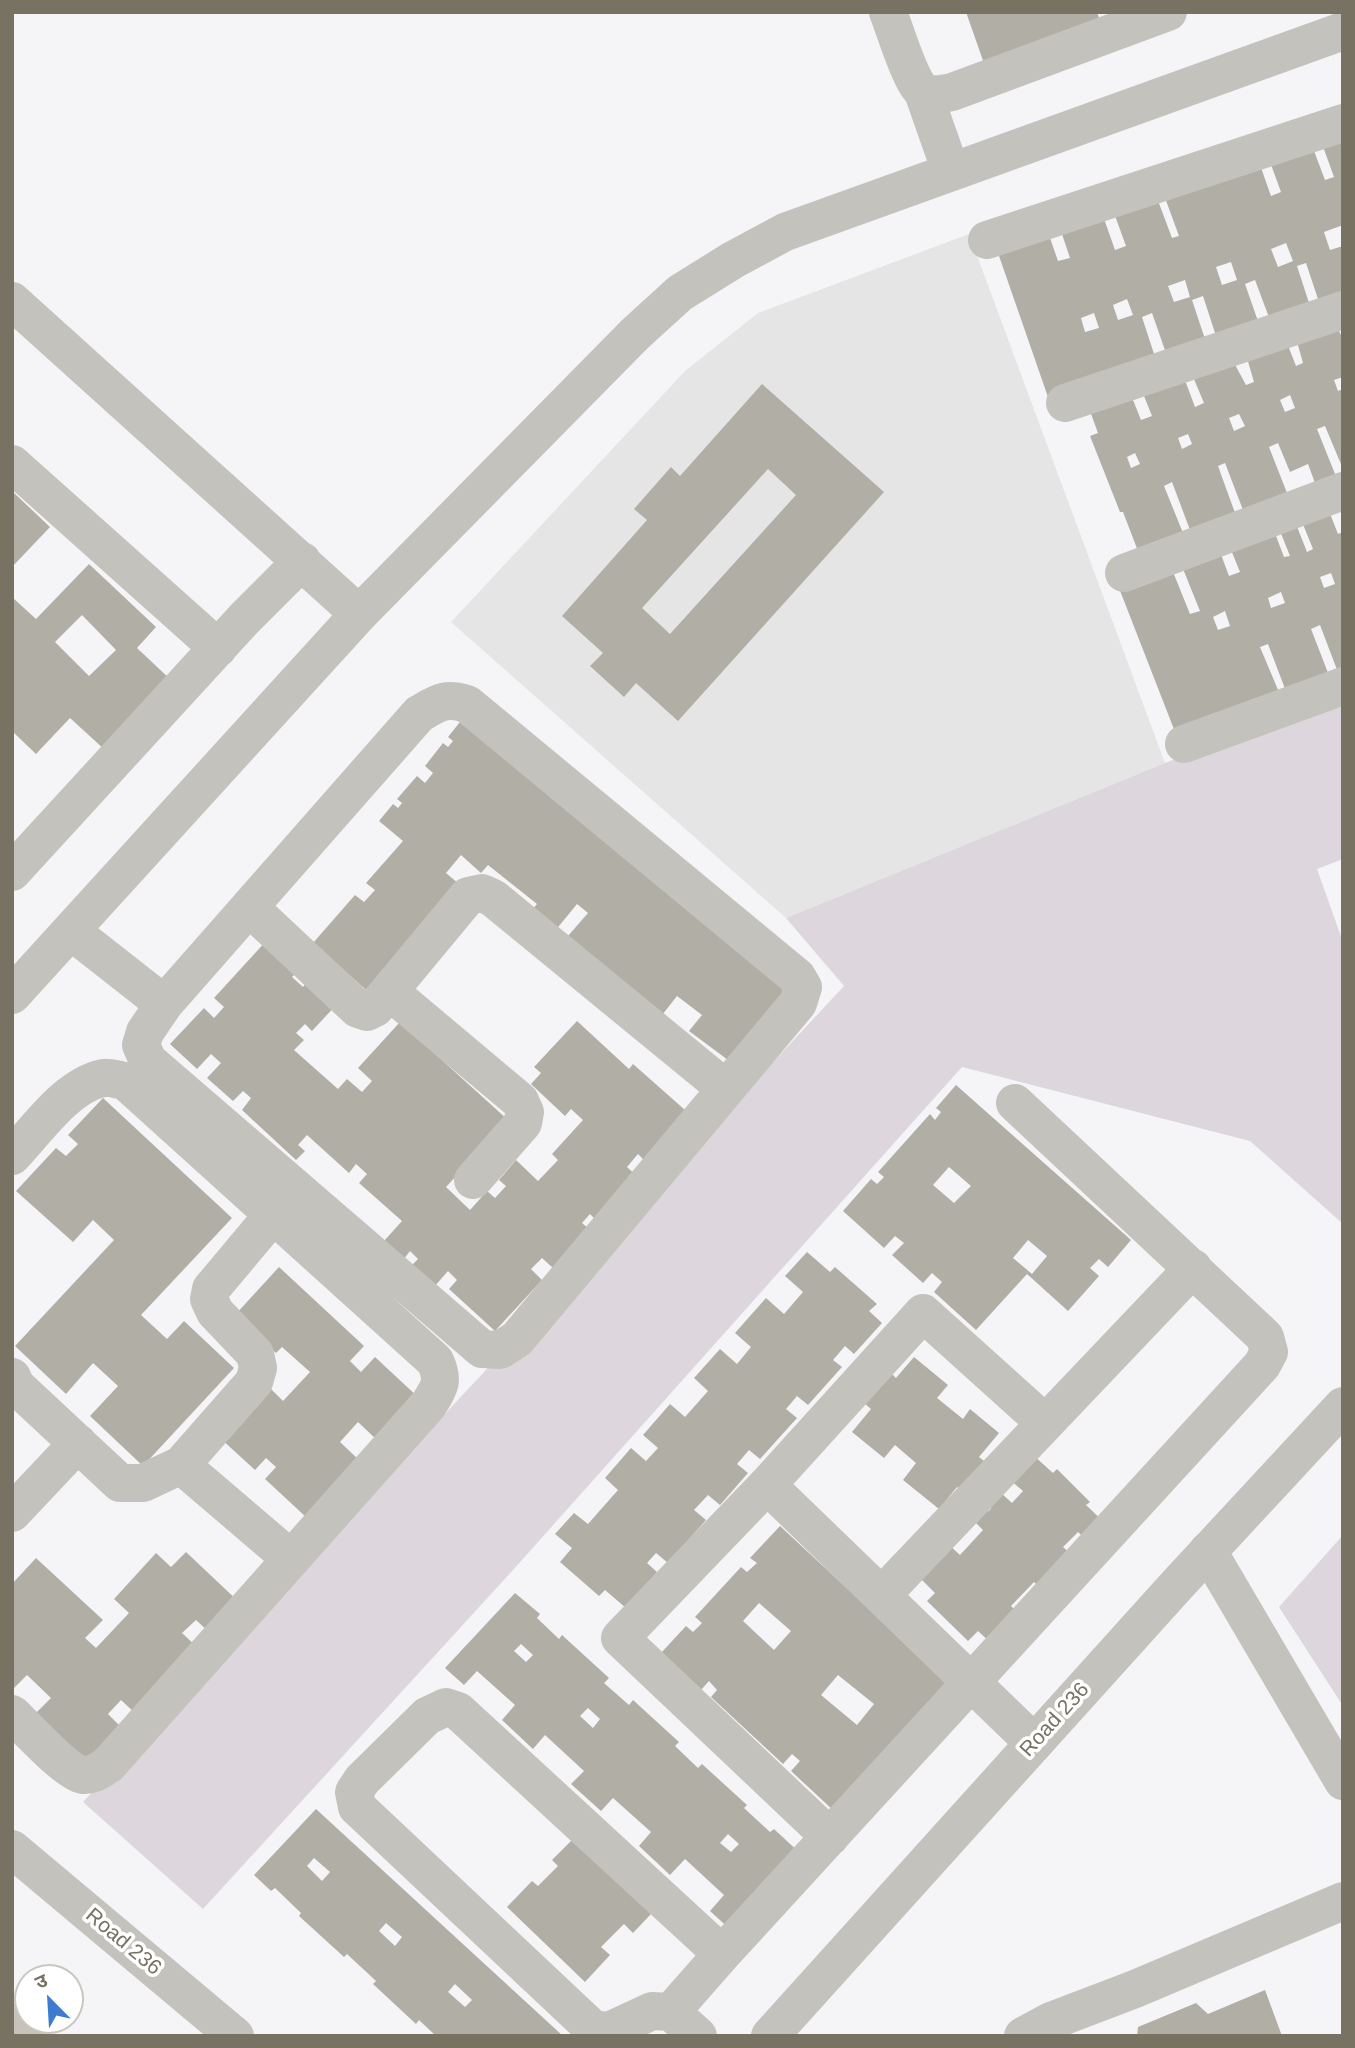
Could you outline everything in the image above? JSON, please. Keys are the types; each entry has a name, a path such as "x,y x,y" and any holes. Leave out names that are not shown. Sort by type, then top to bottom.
{"street":[{"path":"888,12 914,83 923,92 951,172"},
{"path":"923,92 952,92 1168,12"},
{"path":"12,995 359,614 635,334 680,293 785,232 1343,31"},
{"path":"987,240 1343,123"},
{"path":"12,301 359,614"},
{"path":"1065,403 1343,310"},
{"path":"12,464 218,648"},
{"path":"1124,573 1343,491"},
{"path":"12,872 218,648 302,561"},
{"path":"1184,744 1343,686"},
{"path":"452,699 467,704 797,977 803,987 798,1003 517,1339 500,1350 482,1349 148,1061 141,1045 145,1032 164,1004 419,714 452,699"},
{"path":"250,908 358,1009 367,1012 375,1008 468,896 482,893 493,898 726,1088"},
{"path":"71,930 164,1004"},
{"path":"389,991 520,1101 525,1112 523,1123 473,1180"},
{"path":"12,1156 69,1094 86,1084 106,1078 125,1081 435,1362 441,1375 438,1390 429,1404 108,1765 96,1773 82,1775 67,1767 12,1714"},
{"path":"722,1954 458,1711 446,1707 427,1716 362,1780 354,1792 356,1807 593,2029 609,2031 652,2011 684,2024 722,1954 1262,1365 1269,1352 1265,1336 1015,1102"},
{"path":"12,1377 16,1386 120,1483 143,1483 181,1465 254,1382 258,1368 255,1354 215,1312 209,1299 211,1289 273,1215"},
{"path":"882,1595 1193,1268"},
{"path":"830,1836 620,1638 767,1485 923,1313 1045,1423"},
{"name":"Road 236","path":"770,2036 1208,1551 1343,1406"},
{"path":"12,1513 78,1443"},
{"path":"181,1465 291,1559"},
{"path":"767,1485 1034,1743"},
{"path":"1208,1551 1343,1781"},
{"name":"Road 236","path":"12,1849 235,2036"},
{"path":"1023,2036 1051,2021 1135,1989 1343,1901"}],"shaded area":[{"path":"969,234 1165,763 786,918 451,622 685,371 758,313"},
{"path":"1343,697 1343,859 1317,869 1343,942 1343,1224 1250,1141 962,1067 513,1570 203,1909 83,1802 844,986 786,918 1165,763"},
{"path":"1343,1535 1343,1706 1279,1607"}],"building":[{"path":"966,12 1097,12 1104,32 987,72"},
{"path":"1343,133 1343,225 1324,232 1330,250 1343,246 1343,295 1319,302 1306,263 1297,266 1310,306 1270,320 1255,280 1245,284 1259,324 1217,339 1203,296 1192,300 1206,342 1167,356 1152,313 1142,317 1156,360 1048,397 998,253 1049,235 1058,261 1070,258 1061,231 1103,216 1115,250 1126,246 1114,213 1157,198 1172,238 1179,236 1164,195 1259,162 1271,196 1281,192 1269,159 1311,143 1325,180 1334,177 1321,141","holes":["1286,243 1293,261 1278,267 1271,249","1231,262 1237,280 1222,285 1216,267","1185,280 1190,297 1174,302 1168,286","1127,299 1133,315 1118,320 1113,305","1094,313 1099,328 1085,332 1081,318"]},
{"path":"1337,327 1343,339 1343,377 1334,380 1338,391 1343,389 1343,469 1325,426 1317,429 1335,474 1315,483 1308,464 1290,472 1278,443 1269,447 1287,493 1243,510 1225,463 1218,466 1235,513 1190,530 1172,482 1164,486 1183,533 1138,551 1090,436 1098,433 1090,411 1131,395 1141,420 1152,416 1142,391 1183,375 1195,407 1204,403 1191,372 1233,361 1246,385 1254,382 1247,358 1287,343 1296,366 1303,363 1296,338","holes":["1290,395 1295,408 1285,412 1280,400","1239,414 1245,426 1234,431 1229,418","1188,434 1192,444 1182,449 1178,438","1135,453 1140,464 1131,468 1127,457"]},
{"path":"762,384 884,492 678,721 636,683 624,697 590,666 603,653 562,616 647,520 634,509 671,467 680,476","holes":["768,469 796,495 670,634 642,608"]},
{"path":"12,491 50,527 12,567"},
{"path":"1327,506 1338,534 1343,532 1343,673 1339,675 1320,625 1311,629 1330,678 1287,694 1268,644 1260,647 1281,697 1177,737 1119,588 1171,567 1190,614 1200,611 1181,564 1219,549 1229,576 1240,572 1229,545 1273,528 1284,557 1290,556 1278,526 1294,519 1307,552 1313,549 1300,517","holes":["1331,573 1335,584 1324,588 1320,577","1281,592 1285,603 1271,608 1268,598","1225,611 1230,626 1218,630 1213,617"]},
{"path":"89,564 156,627 137,648 171,680 105,750 70,718 36,754 12,731 12,597 36,619","holes":["82,615 116,650 89,676 55,642"]},
{"path":"460,722 790,991 732,1063 689,1031 702,1015 677,996 655,1024 561,944 588,913 577,904 550,937 526,917 537,904 488,865 481,873 461,855 446,873 466,890 373,996 313,943 355,895 364,902 375,890 366,883 403,841 379,821 393,804 398,808 402,803 397,799 417,776 425,783 433,773 425,766 443,743 448,747 453,741 448,737"},
{"path":"268,939 300,969 292,977 303,987 310,978 338,1003 312,1031 305,1024 296,1033 304,1040 294,1050 338,1089 347,1079 362,1092 372,1081 358,1068 400,1022 508,1120 446,1187 470,1210 487,1191 495,1198 506,1186 499,1180 516,1160 538,1181 558,1160 552,1154 583,1120 571,1109 565,1116 531,1084 541,1073 534,1067 577,1021 629,1069 633,1064 694,1118 649,1165 638,1154 627,1167 638,1177 597,1221 590,1214 582,1223 589,1229 553,1268 542,1258 531,1269 542,1280 495,1331 449,1289 457,1280 448,1271 434,1287 411,1266 418,1259 410,1251 404,1259 384,1241 402,1221 359,1183 367,1174 356,1164 349,1173 307,1135 298,1145 305,1151 296,1160 242,1110 251,1098 243,1091 233,1101 207,1078 221,1063 211,1054 197,1069 170,1044 204,1008 214,1018 224,1007 214,998"},
{"path":"956,1085 1131,1240 1108,1267 1099,1259 1090,1268 1099,1276 1068,1311 1027,1274 976,1330 934,1292 942,1282 932,1273 923,1283 892,1255 904,1243 895,1236 884,1248 843,1211 871,1179 877,1184 884,1177 878,1172 930,1114 935,1120 941,1112 936,1108","holes":["949,1167 971,1186 954,1203 933,1185","1028,1240 1047,1256 1032,1274 1013,1258"]},
{"path":"103,1098 232,1218 141,1315 167,1339 184,1321 234,1368 143,1466 90,1416 118,1386 93,1363 66,1394 15,1346 114,1240 93,1220 73,1242 16,1191 56,1148 66,1156 78,1144 68,1135"},
{"path":"807,1252 830,1272 835,1267 877,1304 869,1311 882,1323 854,1354 845,1346 833,1360 842,1367 808,1405 797,1396 786,1409 797,1418 760,1459 749,1450 737,1464 748,1473 720,1505 708,1495 694,1510 706,1520 668,1563 656,1553 647,1563 657,1572 626,1608 605,1590 599,1596 560,1562 572,1548 555,1534 574,1513 588,1524 618,1490 605,1478 631,1448 646,1461 658,1448 643,1435 670,1404 685,1417 708,1391 694,1378 720,1349 737,1364 751,1347 735,1333 766,1298 784,1314 803,1292 785,1276"},
{"path":"279,1267 364,1346 350,1361 361,1372 375,1357 419,1398 378,1441 358,1422 340,1442 360,1461 307,1518 265,1479 276,1467 266,1458 255,1470 219,1437 267,1385 283,1401 310,1372 282,1347 276,1353 235,1315"},
{"path":"914,1357 948,1385 937,1398 963,1419 970,1409 999,1433 979,1457 988,1464 964,1493 957,1487 939,1509 903,1480 916,1463 895,1445 884,1458 852,1432 871,1409 864,1403 890,1372 896,1378"},
{"path":"1033,1455 1053,1473 1057,1469 1090,1502 1086,1505 1107,1525 1090,1543 1078,1532 1063,1547 1075,1558 1043,1591 1034,1582 1011,1606 1020,1615 992,1644 978,1631 968,1641 927,1601 935,1593 918,1576 949,1545 960,1555 983,1530 972,1519 990,1510 999,1491 1012,1503 1023,1491 1010,1480"},
{"path":"780,1526 952,1686 834,1811 791,1771 800,1761 792,1754 783,1764 711,1697 717,1690 709,1681 701,1690 661,1653 686,1626 693,1632 702,1623 695,1617 741,1567 747,1572 757,1563 750,1558","holes":["759,1603 791,1631 774,1650 743,1621","838,1675 874,1704 857,1725 821,1695"]},
{"path":"186,1552 240,1603 211,1634 196,1620 182,1633 198,1648 136,1714 121,1700 108,1714 122,1728 88,1765 34,1715 51,1698 27,1675 12,1690 12,1584 36,1558 103,1620 85,1638 96,1648 129,1613 114,1599 156,1553 171,1567"},
{"path":"515,1593 540,1614 537,1618 559,1639 562,1635 609,1678 604,1683 629,1705 633,1700 679,1742 675,1746 698,1768 702,1764 747,1805 744,1808 770,1832 774,1829 802,1855 732,1931 710,1911 724,1895 685,1859 670,1875 639,1846 651,1832 613,1798 601,1811 571,1784 584,1771 545,1735 533,1749 502,1720 515,1705 477,1671 464,1685 445,1668","holes":["521,1644 533,1655 526,1662 514,1651","588,1708 600,1719 593,1728 580,1716","728,1834 739,1844 731,1852 720,1843"]},
{"path":"316,1809 563,2036 436,2036 419,2020 416,2024 373,1984 376,1981 347,1954 344,1957 299,1916 301,1913 275,1888 271,1891 254,1875","holes":["314,1858 330,1872 322,1881 307,1866","386,1923 402,1937 395,1946 379,1931","455,1984 472,2000 465,2007 448,1992"]},
{"path":"573,1839 651,1914 633,1933 624,1924 601,1947 610,1955 585,1982 507,1907 532,1881 538,1886 558,1866 552,1860"},
{"path":"1265,1990 1282,2036 1137,2036 1138,2027 1196,2003 1208,2014"}],"waterway":[{"path":"12,2028 21,2036"}]}
